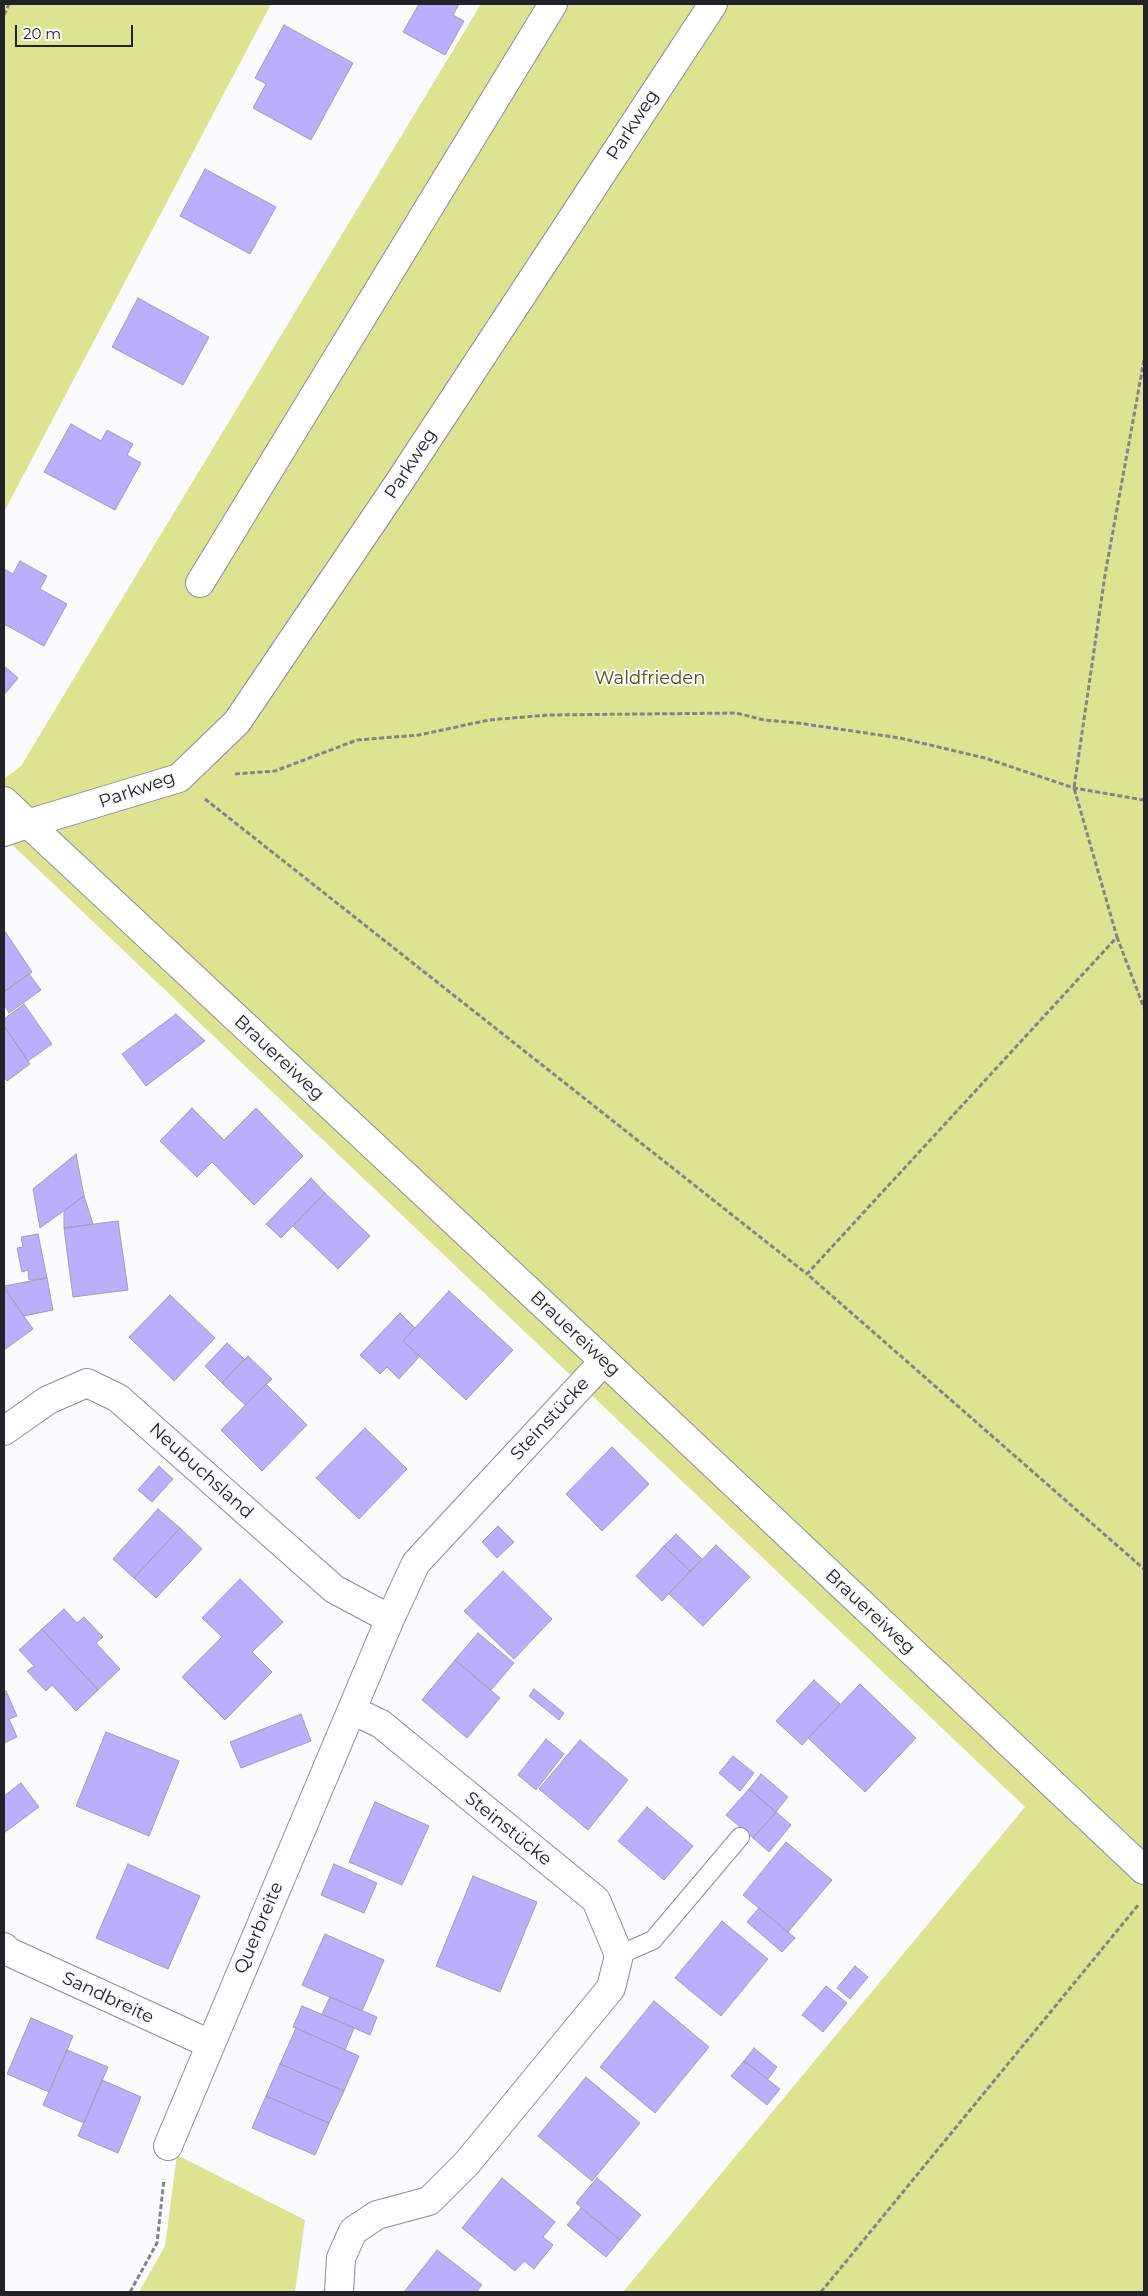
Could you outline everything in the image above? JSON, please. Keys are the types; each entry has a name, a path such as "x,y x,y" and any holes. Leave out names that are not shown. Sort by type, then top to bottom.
{"street":[{"path":"200,583 553,4"},
{"name":"Parkweg","path":"15,828 179,778 237,722 400,481 712,4"},
{"name":"Brauereiweg","path":"4,801 15,828 604,1361 1144,1870"},
{"name":"Steinstücke","path":"604,1361 416,1563 352,1710 381,1724 596,1900 619,1955"},
{"name":"Neubuchsland","path":"4,1431 48,1400 88,1383 118,1398 334,1589 390,1619"},
{"name":"Querbreite","path":"168,2146 352,1710"},
{"name":"Sandbreite","path":"5,1951 210,2044"},
{"path":"339,2292 341,2258 353,2231 377,2215 429,2201 467,2163 612,1988 619,1955"}],"lane":[{"path":"619,1955 653,1940 740,1837"}],"path":[{"path":"4,15 10,4"},
{"path":"1144,360 1105,575 1074,788 1117,937 1144,1008"},
{"path":"179,778 275,771 357,740 419,735 489,720 548,715 736,713 764,720 900,738 985,758 1074,788 1144,800"},
{"path":"179,778 807,1274 1144,1569"},
{"path":"807,1274 1117,937"},
{"path":"821,2292 1144,1898"},
{"path":"130,2292 157,2243 168,2146"}],"green space":[{"path":"4,4 271,4 4,512"},
{"name":"Waldfrieden","path":"481,4 1144,4 1144,2292 623,2292 1025,1807 4,837 4,779 21,766"},
{"path":"177,2155 305,2220 295,2292 139,2292 165,2246"}],"building":[{"path":"419,4 459,4 453,15 464,21 445,55 403,32"},
{"path":"284,25 353,63 311,140 253,108 266,84 255,78"},
{"path":"205,169 276,207 250,254 180,216"},
{"path":"138,298 209,337 183,385 112,347"},
{"path":"71,424 101,441 107,430 133,444 127,455 141,463 115,510 44,472"},
{"path":"20,561 47,576 40,589 67,604 44,646 4,624 4,569 13,574"},
{"path":"4,666 18,678 4,695"},
{"path":"4,930 32,972 4,992"},
{"path":"29,974 41,990 9,1013 4,1004 4,992"},
{"path":"24,1004 52,1044 28,1061 4,1026 4,1019"},
{"path":"176,1014 205,1041 146,1086 122,1054"},
{"path":"4,1026 30,1064 7,1081 4,1077"},
{"path":"192,1108 224,1140 256,1108 303,1156 254,1205 212,1162 197,1177 160,1141"},
{"path":"76,1154 84,1196 40,1228 33,1189"},
{"path":"311,1178 325,1193 281,1238 266,1224"},
{"path":"325,1193 370,1236 338,1269 293,1226"},
{"path":"84,1196 93,1224 64,1228 64,1211"},
{"path":"118,1221 128,1290 73,1297 64,1228"},
{"path":"38,1234 47,1278 29,1280 28,1270 22,1272 17,1248 23,1247 21,1237"},
{"path":"47,1278 53,1310 24,1316 4,1286"},
{"path":"4,1288 33,1329 4,1350"},
{"path":"449,1291 513,1350 466,1400 403,1341"},
{"path":"170,1295 215,1338 174,1381 129,1337"},
{"path":"400,1313 415,1328 403,1341 420,1356 399,1379 387,1367 380,1374 360,1355"},
{"path":"227,1343 244,1359 222,1383 205,1366"},
{"path":"248,1356 272,1379 245,1405 222,1383"},
{"path":"266,1384 307,1425 262,1471 221,1430"},
{"path":"365,1428 407,1469 359,1519 316,1478"},
{"path":"612,1447 649,1484 602,1531 566,1494"},
{"path":"159,1466 173,1479 152,1502 138,1490"},
{"path":"158,1509 180,1528 134,1578 113,1559"},
{"path":"498,1526 514,1542 497,1558 482,1542"},
{"path":"180,1528 202,1549 156,1598 134,1578"},
{"path":"676,1534 702,1559 690,1571 664,1546"},
{"path":"716,1545 750,1577 703,1626 669,1594"},
{"path":"664,1546 690,1571 662,1601 636,1576"},
{"path":"503,1571 552,1619 514,1659 464,1611"},
{"path":"240,1579 283,1622 252,1652 272,1672 225,1720 182,1677 222,1637 202,1618"},
{"path":"64,1609 77,1623 84,1617 103,1637 96,1643 120,1669 98,1690 42,1629"},
{"path":"42,1629 98,1690 76,1711 52,1685 46,1691 27,1671 34,1666 19,1650"},
{"path":"478,1633 514,1663 491,1690 455,1660"},
{"path":"455,1660 500,1698 467,1738 422,1700"},
{"path":"814,1680 840,1704 802,1745 776,1721"},
{"path":"860,1684 916,1738 865,1792 808,1738"},
{"path":"534,1689 564,1713 559,1720 529,1696"},
{"path":"6,1691 17,1716 9,1719 17,1737 4,1743 4,1692"},
{"path":"301,1714 311,1741 241,1768 230,1742"},
{"path":"106,1732 179,1761 149,1836 76,1806"},
{"path":"546,1739 564,1754 536,1790 518,1775"},
{"path":"580,1740 628,1780 588,1830 539,1789"},
{"path":"733,1756 754,1773 740,1791 719,1773"},
{"path":"761,1774 788,1797 776,1812 749,1789"},
{"path":"21,1783 39,1807 4,1833 4,1796"},
{"path":"749,1789 776,1812 753,1838 726,1815"},
{"path":"375,1802 429,1826 402,1885 349,1862"},
{"path":"647,1807 693,1846 664,1880 618,1841"},
{"path":"776,1812 791,1825 769,1852 753,1838"},
{"path":"786,1842 832,1880 788,1932 743,1895"},
{"path":"128,1864 200,1896 168,1969 96,1938"},
{"path":"334,1864 377,1883 364,1913 321,1895"},
{"path":"473,1876 537,1902 500,1992 436,1966"},
{"path":"759,1908 795,1938 782,1952 747,1922"},
{"path":"722,1921 768,1959 721,2016 675,1978"},
{"path":"325,1934 384,1960 362,2011 302,1985"},
{"path":"855,1966 868,1977 850,1999 837,1988"},
{"path":"826,1986 847,2003 823,2032 802,2015"},
{"path":"330,1997 377,2017 370,2035 322,2014"},
{"path":"654,2001 709,2047 655,2113 600,2067"},
{"path":"302,2006 354,2028 345,2050 293,2027"},
{"path":"31,2018 73,2036 49,2092 7,2074"},
{"path":"296,2028 359,2056 344,2091 280,2064"},
{"path":"754,2048 777,2067 768,2079 744,2061"},
{"path":"67,2050 108,2067 84,2123 43,2105"},
{"path":"744,2061 780,2089 767,2105 731,2076"},
{"path":"280,2064 344,2091 329,2123 266,2096"},
{"path":"586,2077 640,2123 592,2181 538,2136"},
{"path":"102,2080 141,2097 118,2153 78,2136"},
{"path":"266,2096 329,2123 315,2155 252,2128"},
{"path":"502,2178 555,2222 543,2237 553,2245 534,2269 524,2261 515,2271 462,2228"},
{"path":"597,2178 641,2215 620,2240 576,2203"},
{"path":"581,2208 620,2240 606,2257 567,2225"},
{"path":"437,2250 482,2285 476,2292 404,2292"}]}
